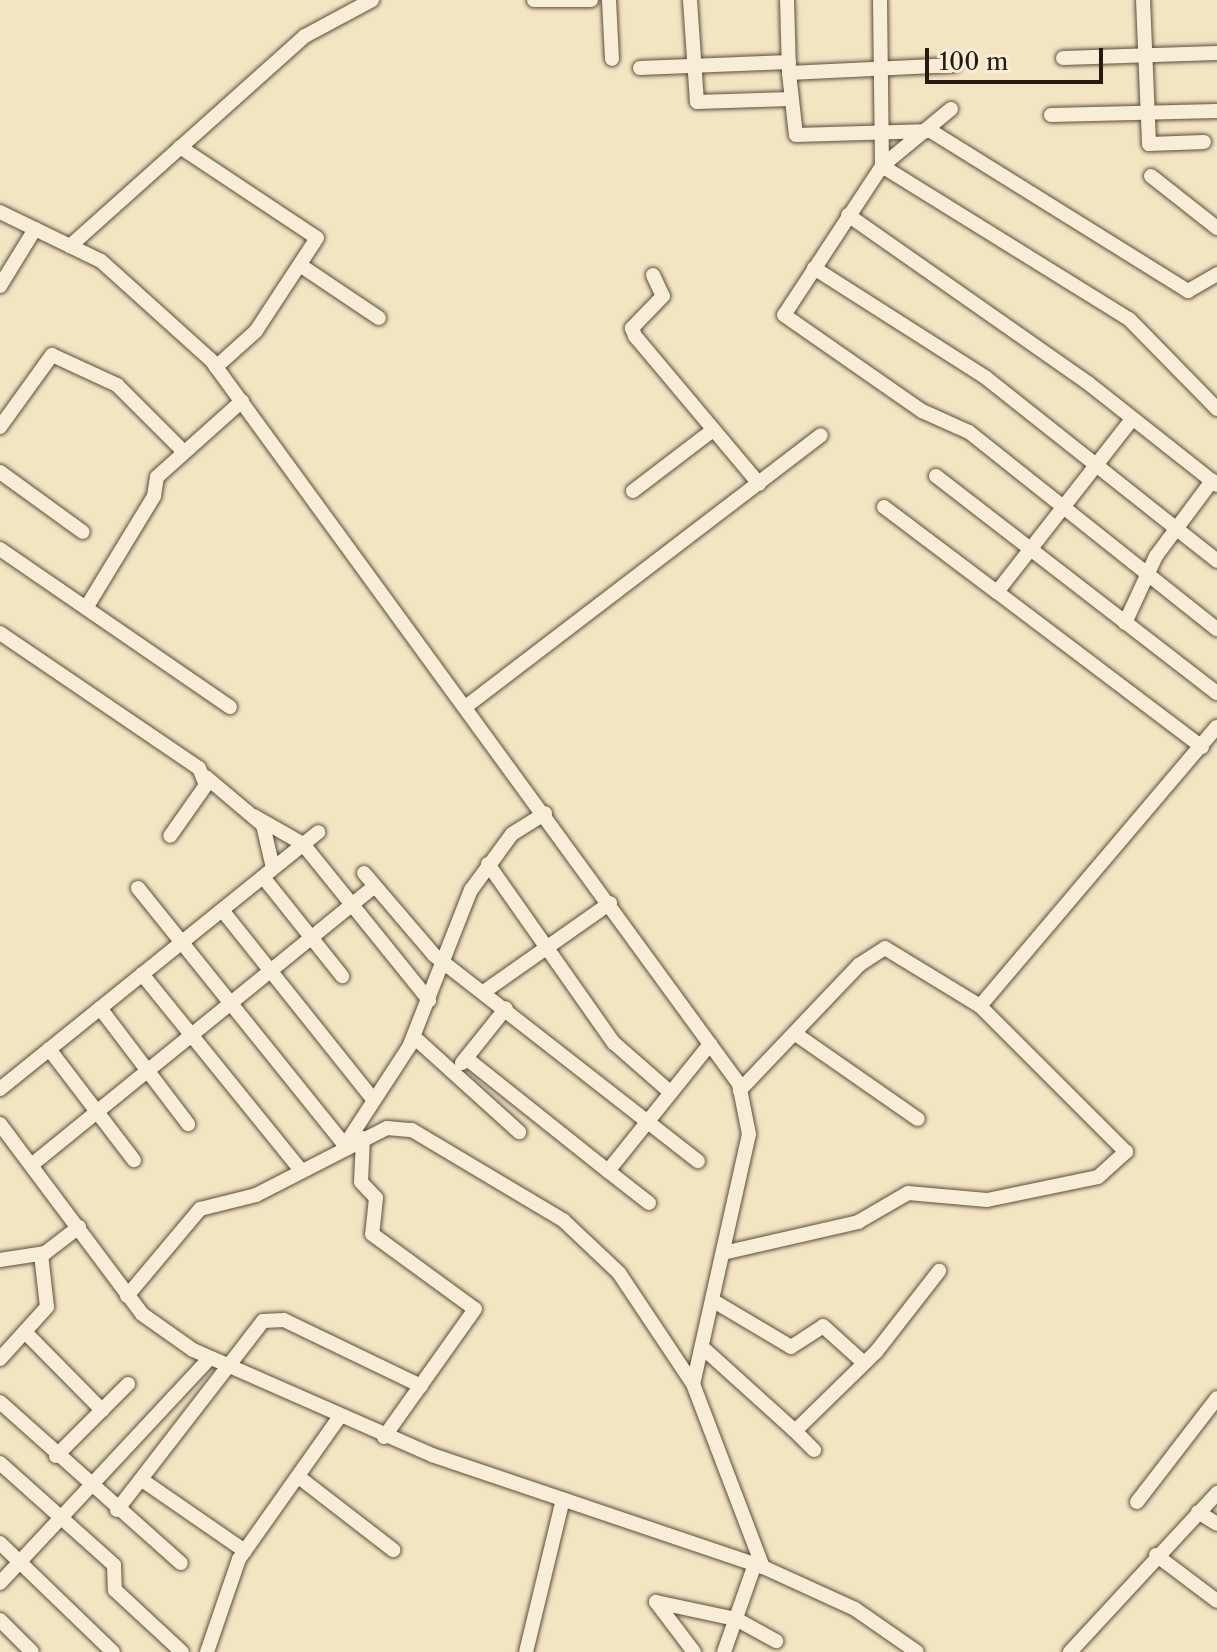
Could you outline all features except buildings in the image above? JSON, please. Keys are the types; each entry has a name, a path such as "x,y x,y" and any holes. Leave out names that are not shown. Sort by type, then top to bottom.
{"street":[{"path":"70,246 305,36 372,0"},
{"path":"534,0 591,0"},
{"path":"609,0 612,59"},
{"path":"690,0 693,65 701,106 790,99"},
{"path":"787,0 792,130 802,137 884,136 931,131 1188,291 1217,274"},
{"path":"880,0 882,166"},
{"path":"1143,0 1149,144 1204,142"},
{"path":"1063,58 1217,53"},
{"path":"640,68 693,65 789,68 955,65"},
{"path":"951,109 931,131 882,166 784,315 922,411 969,432 1217,629"},
{"path":"1051,115 1217,111"},
{"path":"180,147 317,238 256,331 216,367"},
{"path":"882,166 1129,319 1213,399"},
{"path":"1151,176 1217,228"},
{"path":"0,212 101,261 216,367 468,705 740,1090 749,1134 693,1384"},
{"path":"848,215 1132,419 1214,483 1146,573 1125,623"},
{"path":"0,286 35,229"},
{"path":"300,265 379,318"},
{"path":"814,268 985,377 1217,561"},
{"path":"653,275 663,296 632,328 635,336 759,484"},
{"path":"0,427 52,355 117,385 184,452"},
{"path":"86,608 154,496 157,477 242,401"},
{"path":"997,592 1028,544 1132,419"},
{"path":"633,491 713,430"},
{"path":"468,705 821,435"},
{"path":"0,472 83,532"},
{"path":"936,476 1028,544 1217,693"},
{"path":"884,507 1202,747"},
{"path":"0,549 230,707"},
{"path":"0,633 206,777 254,816 303,844 429,1000"},
{"path":"980,1006 1217,727"},
{"path":"170,836 197,802 206,777"},
{"path":"345,1145 372,1098 414,1037 443,963 488,864 512,834 545,813"},
{"path":"254,816 269,838 268,872 311,938 342,976"},
{"path":"0,1089 318,832"},
{"path":"488,864 614,1043 670,1092"},
{"path":"364,873 443,963 485,991 698,1161"},
{"path":"34,1163 375,886"},
{"path":"138,888 345,1145"},
{"path":"485,991 610,903"},
{"path":"222,910 372,1098"},
{"path":"723,1253 858,1222 908,1193 987,1200 1098,1177 1126,1152 980,1006 885,948 859,965 797,1035 740,1090"},
{"path":"142,974 300,1169"},
{"path":"100,1008 188,1124"},
{"path":"462,1064 506,1008"},
{"path":"797,1035 918,1119"},
{"path":"414,1037 462,1064 649,1203"},
{"path":"608,1171 710,1044"},
{"path":"49,1049 134,1160"},
{"path":"462,1064 519,1132"},
{"path":"0,1124 34,1163 142,1314 209,1359 384,1437 759,1566 855,1609 900,1647 917,1652"},
{"path":"127,1296 200,1209 256,1195 345,1145 387,1128 412,1130 563,1220 619,1273 693,1384 759,1566 724,1652"},
{"path":"363,1138 361,1182 376,1198 372,1234 474,1305 384,1437"},
{"path":"0,1260 41,1254 79,1227"},
{"path":"0,1359 47,1307 41,1254"},
{"path":"795,1431 864,1363 939,1271"},
{"path":"712,1300 791,1347 823,1326 864,1363"},
{"path":"117,1510 255,1325 273,1318 421,1386"},
{"path":"25,1332 102,1410"},
{"path":"702,1347 814,1450"},
{"path":"0,1583 93,1488 209,1359"},
{"path":"56,1456 128,1384"},
{"path":"1137,1502 1217,1398"},
{"path":"0,1402 56,1456 181,1563"},
{"path":"207,1652 245,1551 300,1478 339,1418"},
{"path":"0,1463 114,1565 121,1597 182,1652"},
{"path":"300,1478 393,1550"},
{"path":"142,1480 245,1551"},
{"path":"1070,1652 1156,1555 1217,1493"},
{"path":"526,1652 563,1499"},
{"path":"1198,1512 1217,1524"},
{"path":"0,1543 113,1652"},
{"path":"1156,1555 1217,1601"},
{"path":"694,1652 656,1602 736,1619 776,1641"},
{"path":"0,1620 32,1652"}]}
